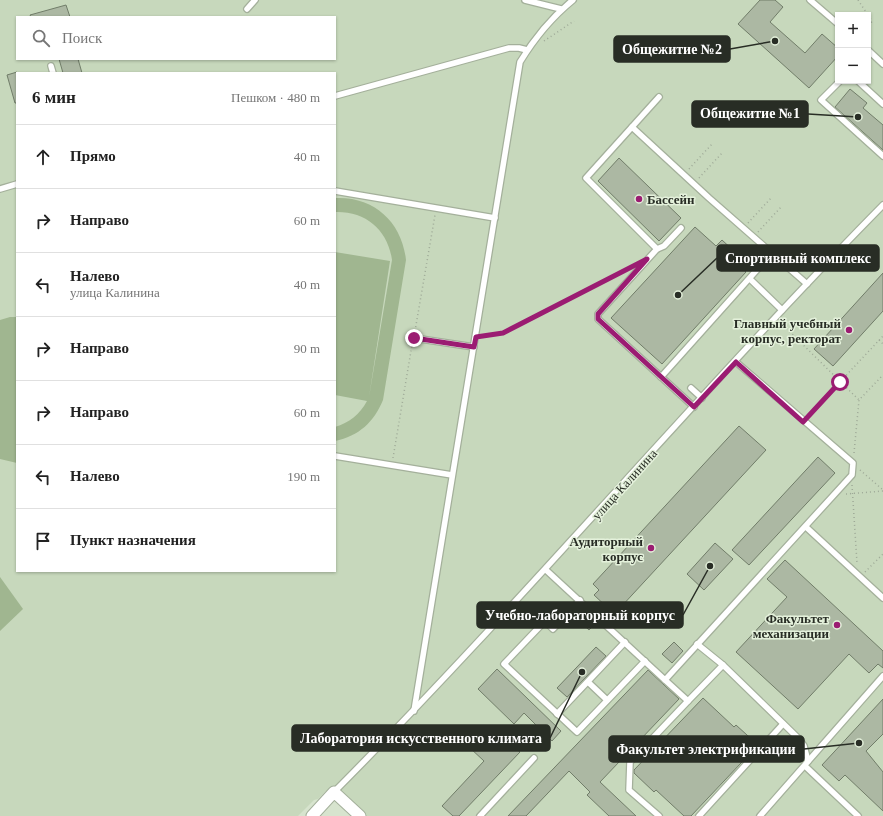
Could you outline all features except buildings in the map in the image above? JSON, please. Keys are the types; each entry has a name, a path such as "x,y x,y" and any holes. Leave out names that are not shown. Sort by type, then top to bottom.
{"street":[{"name":"улица Калинина","path":"312,816 334,792"},
{"path":"334,792 360,816"}],"lane":[{"path":"247,9 256,0"},
{"path":"525,0 561,9"},
{"path":"414,711 520,62 527,50 561,9 573,0"},
{"path":"810,0 835,21"},
{"path":"336,96 509,48 527,50"},
{"path":"871,53 883,64"},
{"path":"51,66 53,72"},
{"path":"837,84 821,100 883,156"},
{"path":"861,84 883,104"},
{"path":"657,249 586,178 659,97"},
{"path":"632,127 807,284"},
{"path":"0,189 16,184"},
{"path":"336,191 495,218"},
{"name":"улица Калинина","path":"334,792 414,711 546,570 782,310 834,254 883,205"},
{"path":"681,228 664,246 657,249 647,259 598,314 598,319 694,407"},
{"path":"661,377 772,253"},
{"path":"750,279 782,310"},
{"path":"414,338 474,347"},
{"path":"665,680 852,475 853,463 803,422 736,362"},
{"path":"691,388 702,398"},
{"path":"336,456 452,475"},
{"path":"806,527 883,598"},
{"path":"546,570 688,701"},
{"path":"580,600 553,628 545,621 504,664 577,732 645,661"},
{"path":"557,714 625,642"},
{"path":"697,644 723,666 798,738 804,746 806,763 858,816"},
{"path":"659,816 629,790 630,762 723,666"},
{"path":"760,816 883,676"},
{"path":"588,682 607,700"},
{"path":"699,816 783,724"},
{"path":"480,816 534,758"}],"path":[{"path":"858,0 866,12"},
{"path":"541,43 574,21"},
{"path":"684,174 712,144"},
{"path":"694,184 722,153"},
{"path":"744,228 771,198"},
{"path":"754,237 781,207"},
{"path":"476,337 503,333 647,259"},
{"path":"775,318 859,400"},
{"path":"483,336 484,328"},
{"path":"803,422 883,336"},
{"path":"879,340 883,344"},
{"path":"883,375 859,400 853,463 883,491"},
{"path":"852,475 859,575"},
{"path":"834,495 883,491"},
{"path":"859,575 883,554"}],"shaded area":[{"path":"0,0 883,0 883,816 353,816 326,791 318,799 314,800 298,816 0,816"},
{"path":"336,198 362,202 374,207 384,214 399,234 406,260 383,400 375,415 365,427 351,436 336,441 336,427 354,417 367,401 336,395 336,252 390,261 369,397 392,260 390,249 386,240 374,224 356,215 336,212"},
{"path":"16,317 16,463 0,459 0,320"},
{"path":"0,577 23,609 0,631"}],"place":[{"name":"Общежитие №2","path":"775,41"},
{"name":"Общежитие №1","path":"858,117"},
{"name":"Бассейн","path":"639,199"},
{"name":"Спортивный комплекс","path":"678,295"},
{"name":"Главный учебный корпус, ректорат","path":"849,330"},
{"name":"Аудиторный корпус","path":"651,548"},
{"name":"Учебно-лабораторный корпус","path":"710,566"},
{"name":"Факультет механизации","path":"837,625"},
{"name":"Лаборатория искусственного климата","path":"582,672"},
{"name":"Факультет электрификации","path":"859,743"}],"route":[{"path":"414,338 474,347 476,337 503,333 647,259 598,314 598,319 694,407 736,362 803,422 840,382"}]}
